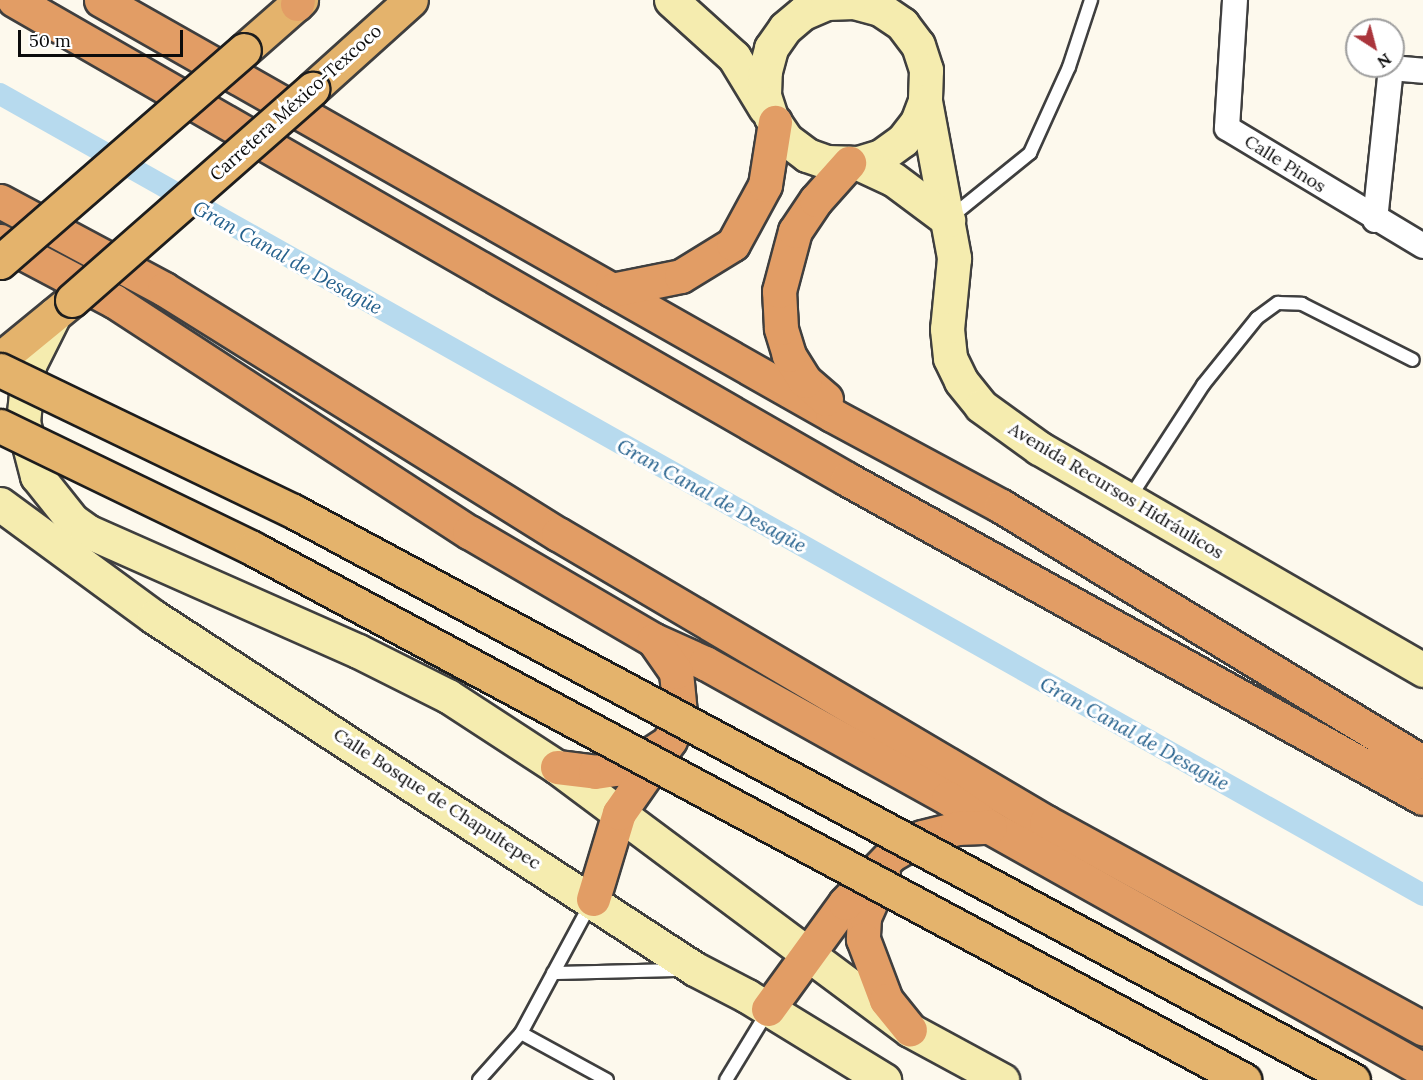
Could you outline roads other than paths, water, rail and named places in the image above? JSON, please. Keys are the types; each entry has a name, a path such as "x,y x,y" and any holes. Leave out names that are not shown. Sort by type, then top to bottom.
{"highway":[{"path":"14,0 847,479 1423,798"},
{"path":"101,0 612,290 1011,512 1423,763"},
{"name":"Carretera México-Texcoco","path":"0,359 63,307 411,0"},
{"path":"0,262 299,1"},
{"path":"612,290 681,276 733,244 765,184 773,120"},
{"path":"854,163 816,200 787,250 778,291 781,328 789,355 805,381 894,446"},
{"path":"0,201 164,289 548,528 1046,822 1423,1028"},
{"path":"0,241 114,301 469,532 654,640 705,663 897,770 990,827 1423,1070"},
{"path":"0,370 293,511 1353,1080"},
{"path":"0,426 252,548 1244,1080"},
{"path":"593,899 619,813 670,740 680,713 679,685 670,661 654,640"},
{"path":"557,767 596,772 615,769 644,758 670,740"},
{"path":"768,1010 845,903 891,855 922,837 957,828 990,827"},
{"path":"891,855 864,917 863,939 886,1000 910,1030"}],"main road":[{"path":"671,0 734,57 786,139 807,155 854,163 893,179 948,220"},
{"name":"Avenida Recursos Hidráulicos","path":"790,7 854,2 880,9 902,24 918,45 926,70 925,101 948,220 954,269 947,329 950,358 961,381 981,406 1013,432 1422,665"},
{"path":"773,120 764,95 769,56 785,28 790,7"},
{"path":"854,163 881,156 903,140 917,122 925,101"},
{"path":"63,307 35,347 24,393 26,441 37,476 58,507 87,531 358,651 448,696 557,767 810,953 910,1030 1002,1080"},
{"name":"Calle Bosque de Chapultepec","path":"0,504 154,617 593,899 695,969 884,1080"}],"street":[{"name":"Calle Pinos","path":"1235,0 1227,128 1375,220 1423,246"},
{"path":"1375,220 1391,68 1423,71"}],"lane":[{"path":"948,220 1030,153 1069,67 1090,0"},
{"path":"1129,500 1203,385 1257,318 1278,303 1302,304 1413,360"},
{"path":"479,1080 521,1033 593,899"},
{"path":"553,973 695,969"},
{"path":"726,1080 768,1010"},
{"path":"521,1033 607,1080"}],"waterway":[{"name":"Gran Canal de Desagüe","path":"0,94 1423,895"}]}
